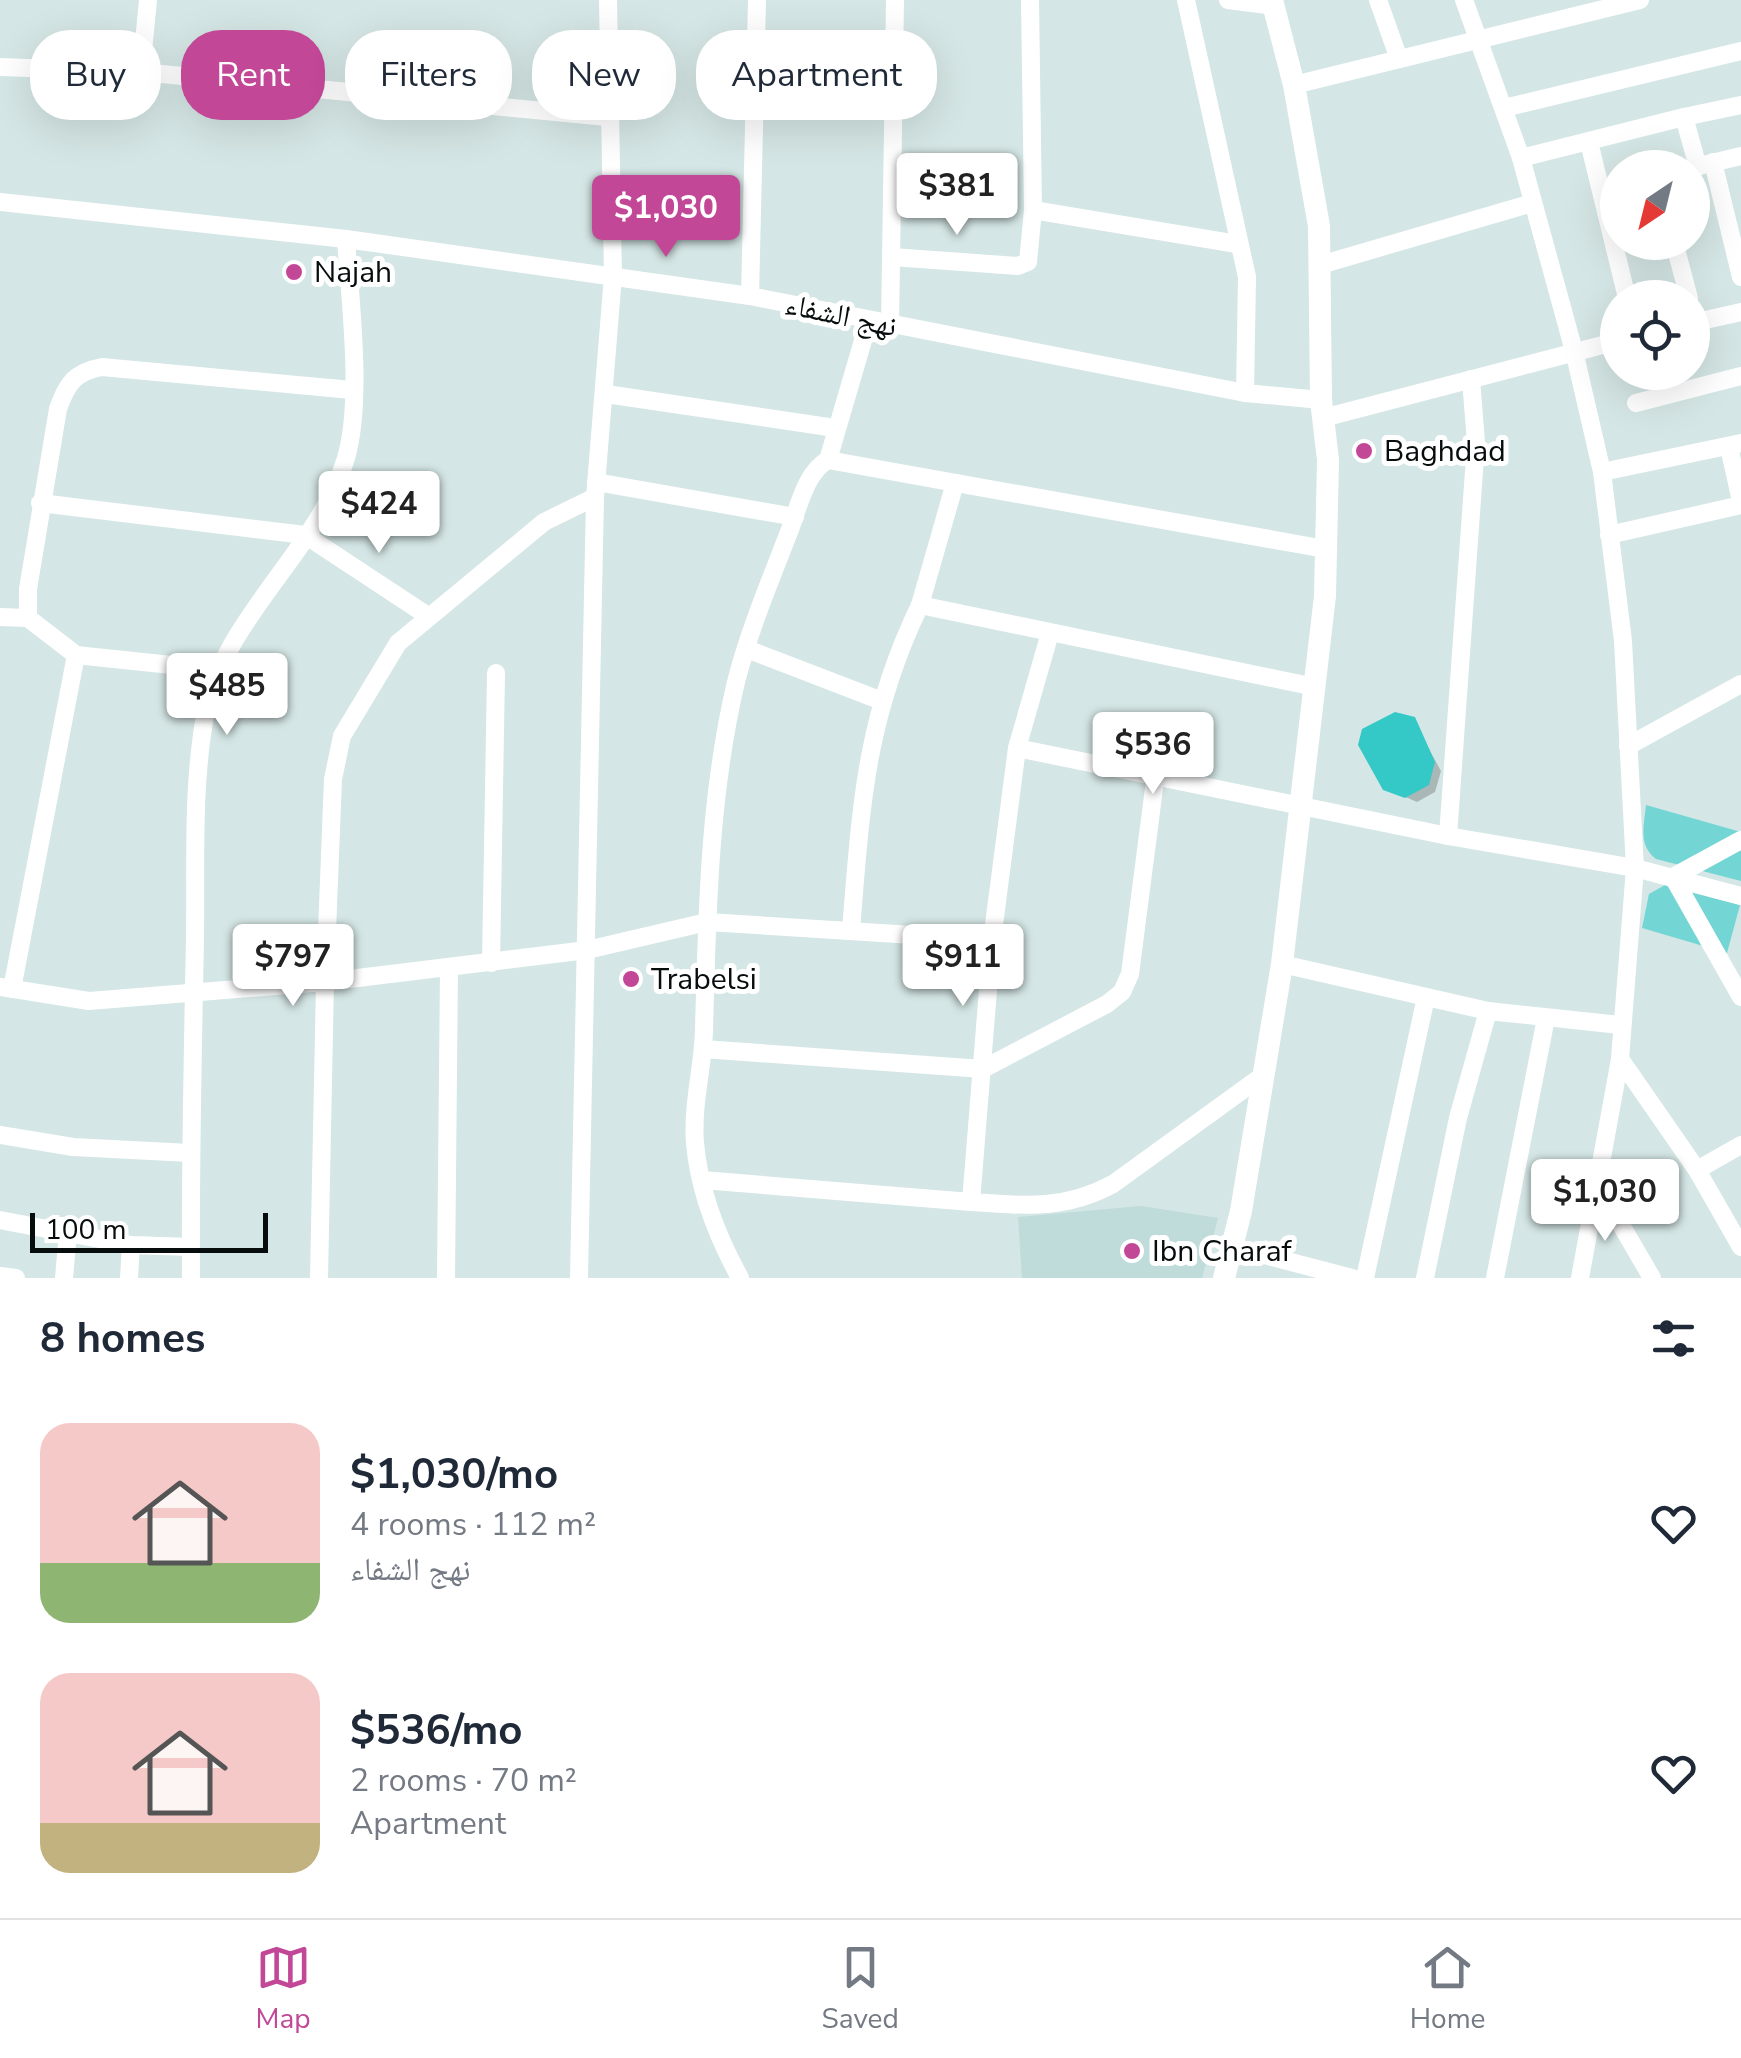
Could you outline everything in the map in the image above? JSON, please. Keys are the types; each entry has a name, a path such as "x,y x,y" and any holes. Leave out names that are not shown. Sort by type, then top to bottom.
{"street":[{"path":"145,30 148,0"},
{"path":"607,30 608,0"},
{"path":"750,296 757,0"},
{"path":"890,325 894,0"},
{"path":"892,257 1018,266 1028,262 1032,252 1033,210 1030,0"},
{"path":"1186,0 1236,244 1247,277 1245,393"},
{"path":"1224,1278 1234,1246 1282,964 1298,802 1315,686 1328,460 1322,409 1319,226 1294,85 1273,3 1228,0"},
{"path":"1378,0 1399,58"},
{"path":"1464,0 1521,158 1574,351 1602,472 1623,641 1636,868 1620,1059 1580,1278"},
{"path":"1294,85 1640,0"},
{"path":"1504,108 1741,51"},
{"path":"0,66 30,67"},
{"path":"161,74 532,110"},
{"path":"1521,158 1741,105"},
{"path":"1684,118 1695,150"},
{"path":"579,1278 595,489 613,276 606,120"},
{"path":"1589,142 1600,167"},
{"path":"1710,164 1741,156"},
{"path":"1710,191 1741,277"},
{"name":"نهج الشفاء","path":"0,202 346,238 750,296 1322,409 1471,379 1600,345"},
{"path":"1320,265 1532,203"},
{"path":"1033,210 1236,244"},
{"path":"191,1278 190,1153 202,748 219,670 305,535 345,461 352,432 346,238"},
{"path":"1710,317 1741,312"},
{"path":"740,1278 708,1210 695,1144 694,1092 703,1049 707,922 721,756 747,649 812,475 828,460 869,320"},
{"path":"28,618 40,503 58,408 66,384 83,371 102,366 352,390"},
{"path":"1636,403 1741,376"},
{"path":"1448,836 1476,442 1471,379"},
{"path":"606,394 835,428"},
{"path":"1602,472 1735,445 1741,503 1609,535"},
{"path":"828,460 1325,549"},
{"path":"850,930 864,771 882,701 920,605 954,483"},
{"path":"320,1278 324,982 333,780 342,736 398,643 544,522 595,489 795,517"},
{"path":"40,503 305,535 428,616"},
{"path":"920,605 1315,686"},
{"path":"0,617 28,618 76,655 219,670"},
{"path":"971,1202 992,940 1016,748 1050,633"},
{"path":"747,649 882,701"},
{"path":"76,655 6,988 89,1000 324,982 449,970 587,950 707,922 992,940"},
{"path":"491,964 496,673"},
{"path":"1628,746 1741,684"},
{"path":"1016,748 1156,773 1448,836 1636,868 1741,896"},
{"path":"703,1049 983,1070 1107,1004 1122,992 1130,974 1156,773"},
{"path":"1673,877 1741,840"},
{"path":"1673,877 1741,997"},
{"path":"1282,964 1488,1011 1620,1025"},
{"path":"446,1278 449,970"},
{"path":"1364,1278 1426,997"},
{"path":"1425,1278 1458,1118 1488,1011"},
{"path":"1495,1278 1546,1018"},
{"path":"1620,1059 1697,1170 1741,1247"},
{"path":"702,1180 1049,1207 1088,1198 1262,1076"},
{"path":"0,1135 73,1147 190,1153"},
{"path":"1697,1170 1741,1145"},
{"path":"1599,1187 1652,1278"},
{"path":"0,1220 131,1246 191,1247"},
{"path":"64,1278 68,1232"},
{"path":"130,1278 131,1246"},
{"path":"1234,1246 1352,1278"},
{"path":"1,1277 16,1278"}],"shaded area":[{"path":"1646,805 1741,832 1741,881 1656,859 1644,841"},
{"path":"1665,885 1740,905 1727,953 1642,928 1649,894"},
{"path":"1141,1206 1218,1218 1202,1278 1022,1278 1018,1217"}],"building":[{"path":"1395,712 1415,717 1435,762 1429,785 1405,798 1383,790 1358,745 1362,729"}],"place":[{"name":"Najah","path":"294,272"},
{"name":"Baghdad","path":"1364,451"},
{"name":"Trabelsi","path":"631,979"},
{"name":"Ibn Charaf","path":"1132,1251"}]}
